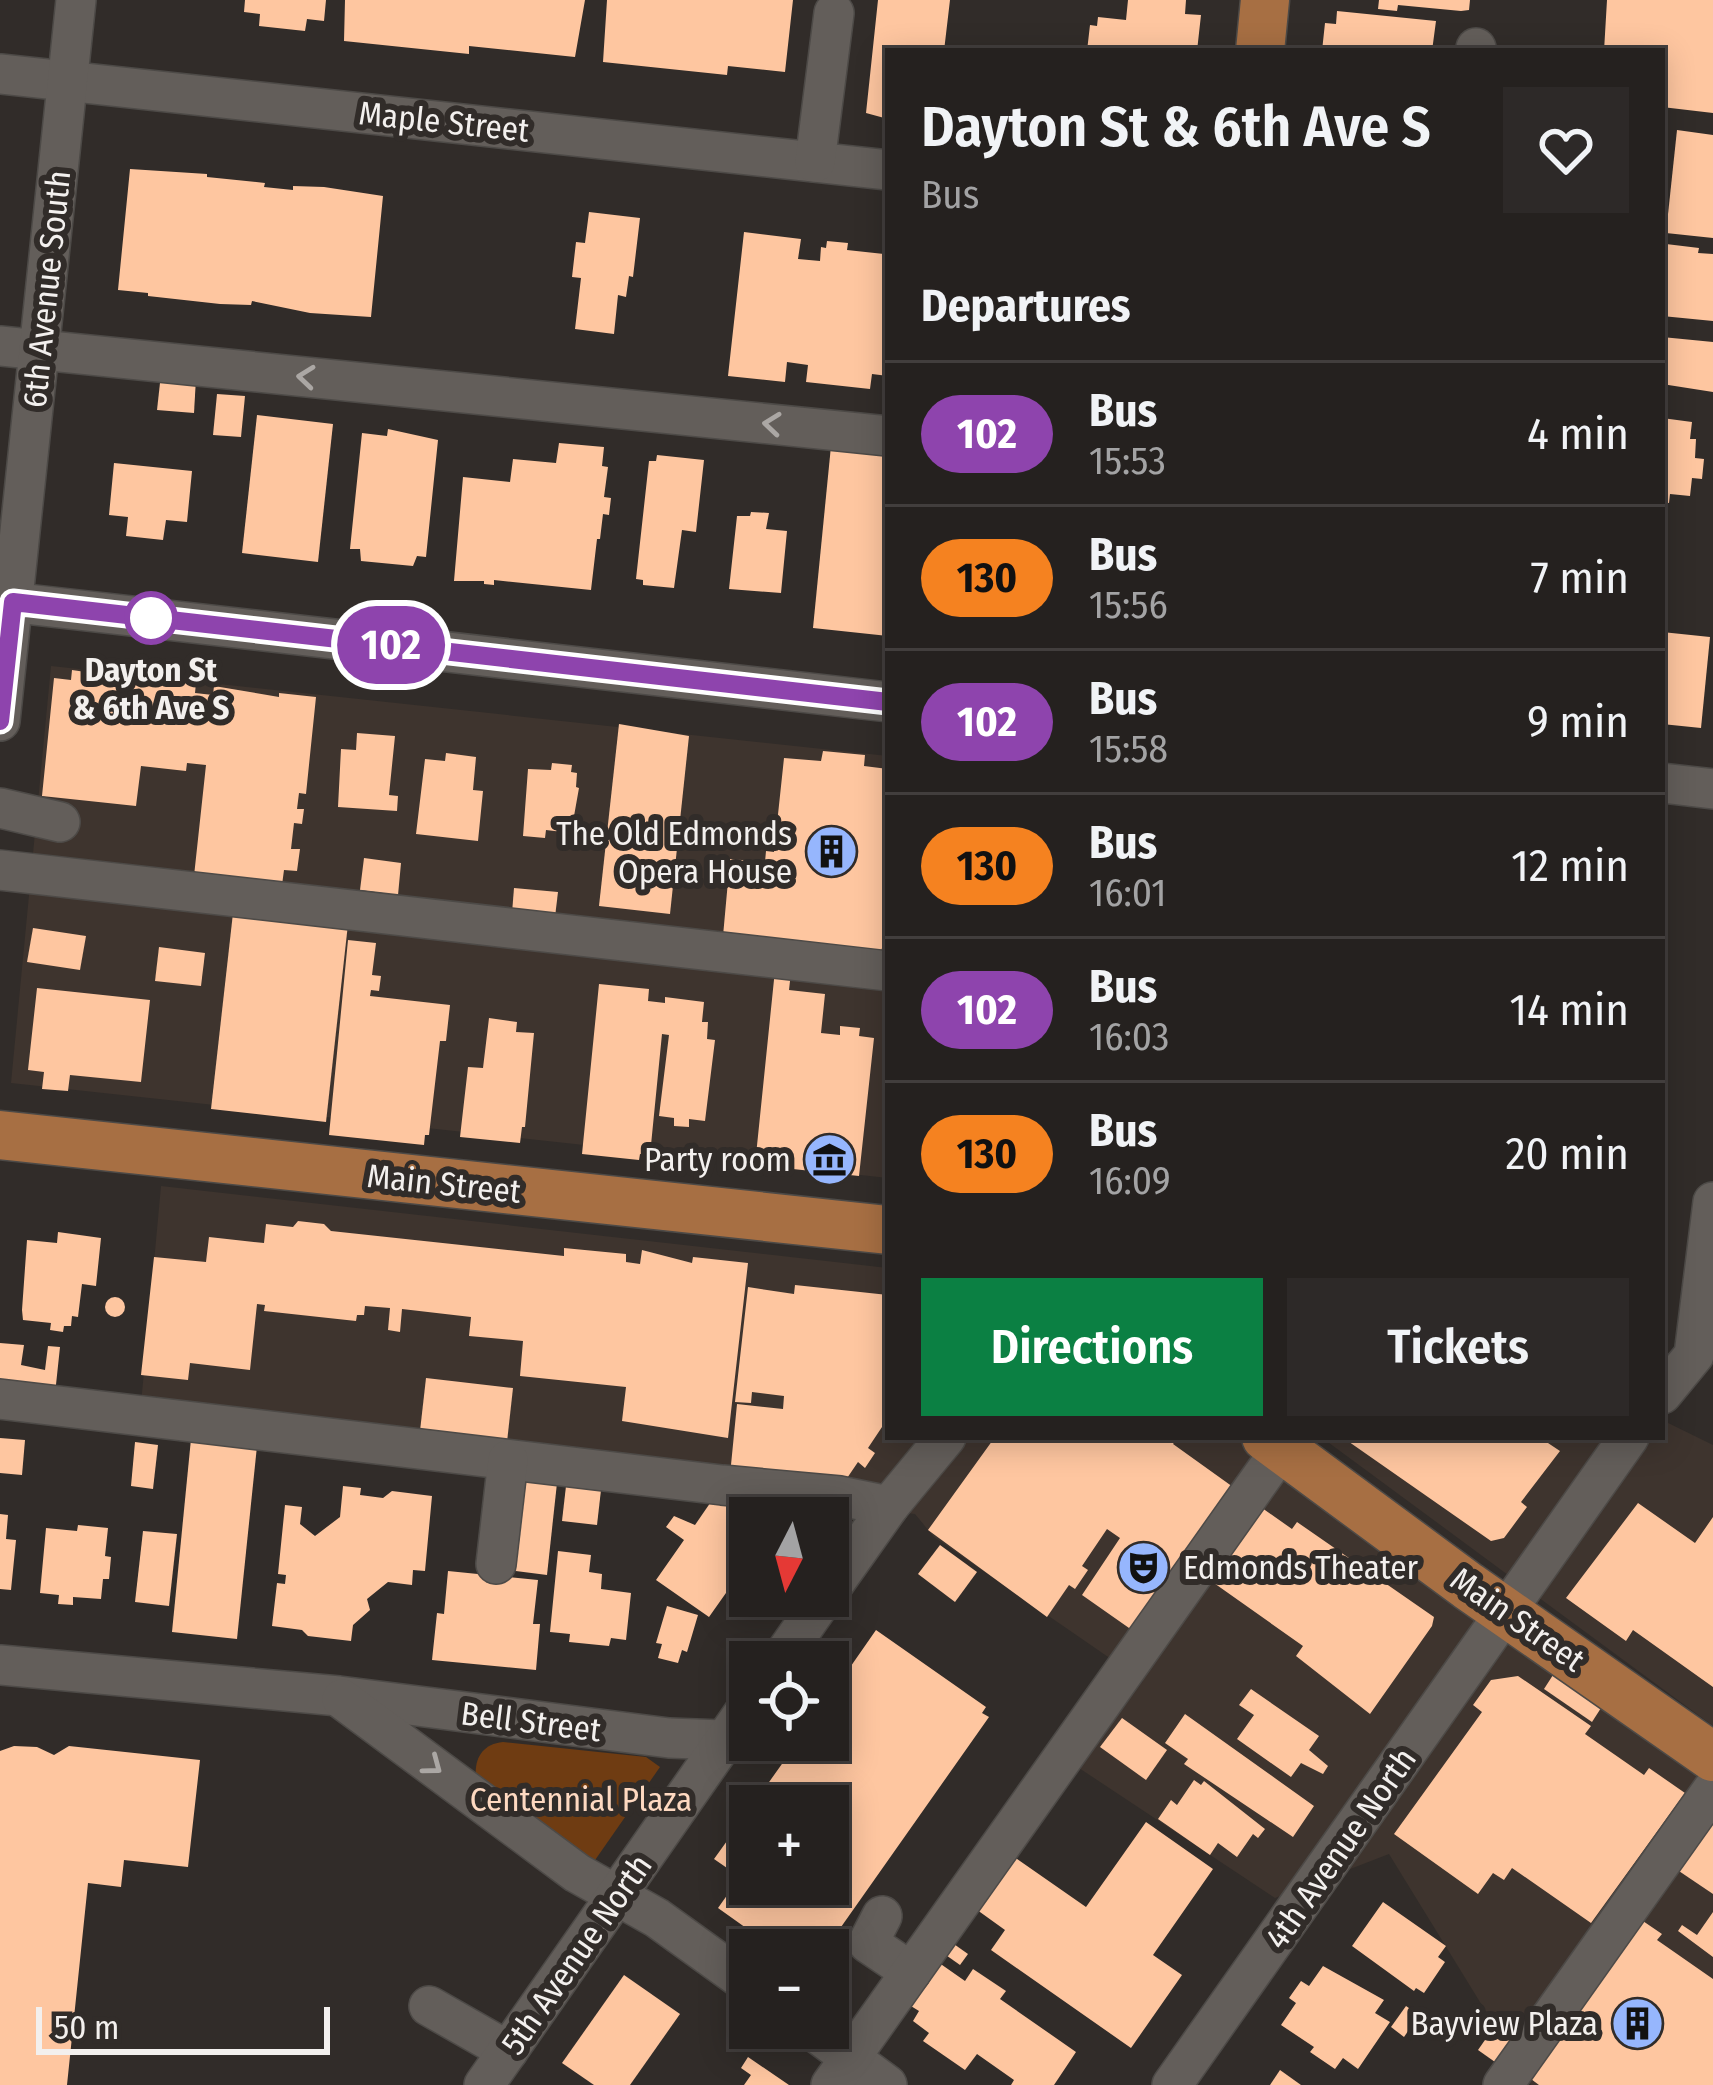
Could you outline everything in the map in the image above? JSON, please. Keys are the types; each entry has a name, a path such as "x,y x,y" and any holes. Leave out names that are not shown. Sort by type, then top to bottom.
{"main road":[{"path":"1260,48 1265,0"},
{"name":"Main Street","path":"0,1136 885,1230"},
{"name":"Main Street","path":"1279,1440 1506,1611 1713,1757"}],"street":[{"name":"6th Avenue South","path":"0,721 20,348 67,81 76,0"},
{"path":"815,162 834,13"},
{"name":"Maple Street","path":"0,74 885,170"},
{"path":"20,348 885,436"},
{"path":"6,602 885,702"},
{"path":"1665,783 1713,789"},
{"path":"0,808 60,822"},
{"path":"0,869 885,970"},
{"path":"1665,1390 1694,1355 1713,1202"},
{"path":"0,1400 840,1496 889,1506"},
{"path":"849,1563 944,1440"},
{"path":"887,2085 841,2071 1279,1440"},
{"name":"4th Avenue North","path":"1172,2085 1627,1440"},
{"path":"496,1564 508,1460"},
{"name":"Bell Street","path":"0,1665 339,1696 669,1738 723,1740"},
{"name":"Bell Street","path":"339,1696 578,1873 618,1894 729,1971"},
{"name":"5th Avenue North","path":"484,2085 729,1732"},
{"path":"1503,2085 1713,1789"},
{"path":"882,1916 868,1943 911,1972"},
{"path":"429,2006 508,2050"}],"shaded area":[{"path":"51,666 885,756 885,1178 11,1083"},
{"path":"161,1186 885,1268 885,1440 1241,1440 1713,1788 1713,2085 1531,2085 1389,1854 1275,1898 1079,1768 1143,1681 934,1537 915,1514 849,1507 849,1497 765,1497 139,1426"},
{"path":"1665,1421 1713,1445 1713,1726 1325,1440 1665,1440"}],"green space":[{"name":"Centennial Plaza","path":"503,1742 646,1757 660,1767 593,1863 476,1778 481,1754"}],"building":[{"path":"245,0 326,0 324,21 307,19 305,31 259,26 260,14 244,12"},
{"path":"345,0 585,0 575,57 469,46 469,54 344,41"},
{"path":"607,0 793,0 785,72 728,66 727,75 603,62"},
{"path":"878,0 950,0 944,48 885,48 885,118 866,113"},
{"path":"1128,0 1186,0 1185,14 1201,15 1197,48 1087,48 1090,25 1097,26 1098,17 1126,20"},
{"path":"1379,0 1470,0 1469,10 1398,5 1397,11 1378,9"},
{"path":"1607,0 1713,0 1713,113 1665,107 1665,48 1604,48"},
{"path":"1337,11 1436,21 1432,48 1322,48 1325,23 1336,24"},
{"path":"1677,130 1713,135 1713,238 1666,233"},
{"path":"130,169 207,174 265,183 264,187 324,187 383,196 371,317 118,290"},
{"path":"589,212 640,218 633,277 629,276 626,297 618,295 614,334 575,329 581,278 572,277 576,242 585,243"},
{"path":"744,232 801,239 798,259 820,261 821,247 826,248 827,241 848,243 847,250 884,254 885,376 872,374 870,389 806,382 808,365 787,362 785,382 728,376"},
{"path":"1665,245 1713,254 1713,321 1665,316"},
{"path":"1665,337 1713,342 1713,392 1665,384"},
{"path":"161,374 196,378 194,413 157,410"},
{"path":"217,394 245,396 241,437 213,435"},
{"path":"257,415 333,424 318,562 242,553"},
{"path":"1665,418 1692,422 1695,458 1704,459 1702,479 1692,478 1690,496 1670,494 1669,503 1665,502"},
{"path":"388,429 438,440 426,557 417,556 413,566 361,561 360,549 350,549 362,433 387,436"},
{"path":"559,443 604,447 602,466 608,467 604,497 611,498 609,515 603,514 597,539 591,590 494,580 494,585 454,581 463,477 510,482 513,459 556,463"},
{"path":"831,446 885,452 885,636 813,628"},
{"path":"657,455 704,460 696,532 682,530 674,588 643,585 643,580 636,579 649,461 656,461"},
{"path":"114,463 192,471 187,522 166,520 163,540 126,536 128,517 109,515"},
{"path":"769,513 766,529 787,531 781,593 729,589 737,516"},
{"path":"1665,632 1710,637 1701,728 1665,724"},
{"path":"72,670 196,683 195,693 213,695 214,686 279,697 279,693 316,697 306,794 299,793 297,809 304,809 302,824 294,823 291,849 300,849 297,871 284,870 282,885 194,876 206,765 187,763 186,771 141,766 136,806 42,796 54,678 71,680"},
{"path":"619,724 689,736 670,914 599,906"},
{"path":"357,733 395,736 389,795 398,796 397,811 338,807 341,749 356,750"},
{"name":"The Old Edmonds Opera House","path":"823,751 865,755 864,766 885,769 881,953 723,936 730,859 765,862 766,851 774,852 784,758 821,761"},
{"path":"446,753 476,757 473,790 483,791 478,841 416,834 425,759 445,761"},
{"path":"552,763 572,765 571,772 577,773 571,833 546,830 545,838 523,836 528,769 551,770"},
{"path":"364,858 401,863 398,895 360,890"},
{"path":"514,888 558,892 555,917 512,913"},
{"path":"233,913 348,924 326,1122 211,1109"},
{"path":"33,928 86,936 80,970 27,962"},
{"path":"348,940 376,943 372,975 381,976 379,991 371,990 370,996 450,1005 424,1145 329,1135"},
{"path":"159,947 205,953 201,986 155,981"},
{"path":"775,970 791,972 789,990 825,994 821,1033 840,1035 840,1026 860,1028 859,1036 874,1038 859,1176 755,1165"},
{"path":"599,984 649,989 648,1001 665,1003 665,997 704,1002 702,1022 708,1022 707,1039 715,1040 705,1121 689,1119 689,1127 674,1126 674,1118 659,1116 669,1035 662,1034 650,1155 640,1154 639,1160 582,1154"},
{"path":"37,988 150,1000 141,1082 70,1075 68,1091 42,1089 44,1072 28,1070"},
{"path":"489,1018 517,1022 516,1032 534,1033 520,1143 460,1137 468,1067 483,1068"},
{"path":"298,1221 324,1224 331,1231 564,1256 564,1248 626,1254 626,1262 640,1264 642,1250 692,1263 693,1257 748,1263 728,1438 622,1421 626,1387 520,1376 523,1341 469,1336 471,1317 402,1309 400,1332 388,1330 390,1308 365,1306 364,1315 357,1315 356,1321 264,1311 265,1305 257,1304 250,1370 190,1363 188,1380 141,1375 154,1257 206,1262 209,1237 264,1243 266,1224 293,1227"},
{"path":"58,1232 101,1238 96,1286 82,1284 78,1317 72,1316 71,1326 64,1326 63,1332 50,1330 51,1323 23,1320 22,1310 27,1240 57,1243"},
{"path":"795,1285 885,1295 885,1422 868,1448 875,1453 865,1468 858,1462 841,1487 730,1475 737,1404 783,1409 784,1396 752,1392 751,1403 735,1402 748,1287 794,1294"},
{"path":"115,1297 125,1307 115,1317 105,1307"},
{"path":"0,1343 24,1345 21,1365 45,1370 48,1346 60,1347 55,1394 0,1391"},
{"path":"426,1378 513,1388 507,1442 420,1431"},
{"path":"0,1438 25,1440 22,1475 0,1473"},
{"path":"191,1439 257,1446 237,1639 172,1632"},
{"path":"993,1440 1176,1440 1173,1444 1240,1492 1139,1635 1082,1595 1120,1538 1107,1529 1082,1566 1088,1570 1075,1589 1069,1585 1047,1617 928,1530"},
{"path":"1346,1440 1544,1440 1560,1451 1521,1502 1527,1507 1504,1538 1491,1541"},
{"path":"135,1442 158,1445 153,1489 131,1486"},
{"path":"517,1479 557,1483 547,1575 508,1570"},
{"path":"343,1486 361,1488 360,1495 383,1498 392,1491 432,1496 425,1571 413,1570 412,1585 388,1582 367,1599 370,1610 353,1625 351,1641 272,1626 277,1583 285,1584 286,1575 278,1574 285,1505 302,1507 300,1524 315,1536 340,1517"},
{"path":"566,1486 601,1490 597,1525 562,1521"},
{"path":"717,1493 729,1501 729,1589 709,1617 656,1580 684,1540 666,1527 674,1516 695,1525"},
{"path":"1255,1503 1292,1529 1297,1522 1434,1617 1370,1714 1296,1656 1303,1646 1204,1576"},
{"path":"1638,1503 1695,1543 1713,1517 1713,1687 1633,1630 1626,1641 1566,1598"},
{"path":"0,1514 8,1515 6,1539 16,1540 11,1590 0,1589"},
{"path":"78,1525 108,1528 109,1579 103,1579 101,1599 73,1597 73,1605 58,1604 59,1595 40,1593 46,1528 77,1531"},
{"path":"143,1531 177,1534 169,1606 135,1602"},
{"path":"940,1545 977,1572 955,1602 918,1574"},
{"path":"558,1551 591,1555 589,1572 602,1574 601,1589 631,1593 626,1640 611,1638 609,1646 569,1642 570,1634 550,1632"},
{"path":"448,1571 538,1580 533,1624 540,1624 536,1670 432,1660 437,1613 444,1614"},
{"path":"667,1606 698,1615 687,1652 682,1650 678,1663 658,1658 662,1644 656,1643"},
{"path":"876,1630 986,1707 982,1713 989,1717 840,1929 748,1929 718,1908 729,1892 729,1905 849,1905 849,1785 767,1785 784,1761 849,1761 849,1669"},
{"path":"1553,1675 1601,1708 1592,1722 1544,1689"},
{"path":"1518,1676 1591,1726 1585,1734 1644,1775 1649,1768 1685,1793 1591,1923 1512,1868 1504,1880 1493,1873 1478,1894 1394,1834 1482,1712 1473,1705 1491,1680"},
{"path":"1251,1689 1319,1736 1309,1750 1328,1766 1323,1774 1301,1763 1291,1777 1237,1739 1254,1715 1239,1705"},
{"path":"1185,1714 1314,1806 1293,1837 1184,1764 1188,1759 1165,1743"},
{"path":"1122,1718 1167,1750 1146,1780 1100,1747"},
{"path":"69,1746 200,1760 188,1867 124,1860 121,1887 88,1883 67,2085 0,2085 0,1751 37,1747 54,1755"},
{"path":"1194,1780 1201,1785 1204,1781 1265,1829 1258,1838 1253,1834 1237,1857 1218,1843 1210,1855 1158,1819 1171,1800 1177,1805"},
{"path":"1705,1818 1713,1823 1713,1894 1670,1865"},
{"path":"1146,1822 1213,1869 1153,1955 1182,1975 1131,2048 991,1950 1005,1930 973,1907 1010,1854 1086,1907"},
{"path":"729,1838 729,1869 714,1859"},
{"path":"1383,1902 1446,1946 1438,1957 1445,1962 1424,1993 1414,1991 1352,1946"},
{"path":"1713,1912 1713,1957 1678,1931 1682,1925 1697,1935"},
{"name":"Bayview Plaza","path":"1640,1919 1662,1934 1657,1940 1713,1979 1713,2085 1539,2085 1527,2076"},
{"path":"951,1942 968,1954 960,1965 943,1953"},
{"path":"935,1960 965,1981 973,1969 1006,1991 1000,1999 1076,2052 1054,2085 1011,2085 1014,2080 977,2054 965,2070 923,2041 929,2033 913,2021 919,2011 906,2003"},
{"path":"1323,1966 1384,2000 1375,2013 1390,2022 1358,2069 1343,2058 1335,2069 1310,2052 1314,2047 1281,2025 1296,2003 1289,1998 1301,1981 1309,1986"},
{"path":"624,1975 680,2014 630,2085 594,2085 562,2063"},
{"path":"1406,2006 1419,2015 1404,2037 1391,2027"},
{"path":"1499,2020 1516,2033 1495,2062 1478,2050"},
{"path":"748,2057 789,2085 744,2085 751,2075 741,2068"},
{"path":"1280,2070 1301,2085 1270,2085"}],"bus line":[{"name":"102","path":"0,721 13,602 885,702"}],"place":[{"name":"Dayton St & 6th Ave S","path":"151,618"},
{"name":"The Old Edmonds Opera House","path":"831,852"},
{"name":"Party room","path":"830,1159"},
{"name":"Edmonds Theater","path":"1144,1567"},
{"name":"Bayview Plaza","path":"1637,2023"}]}
